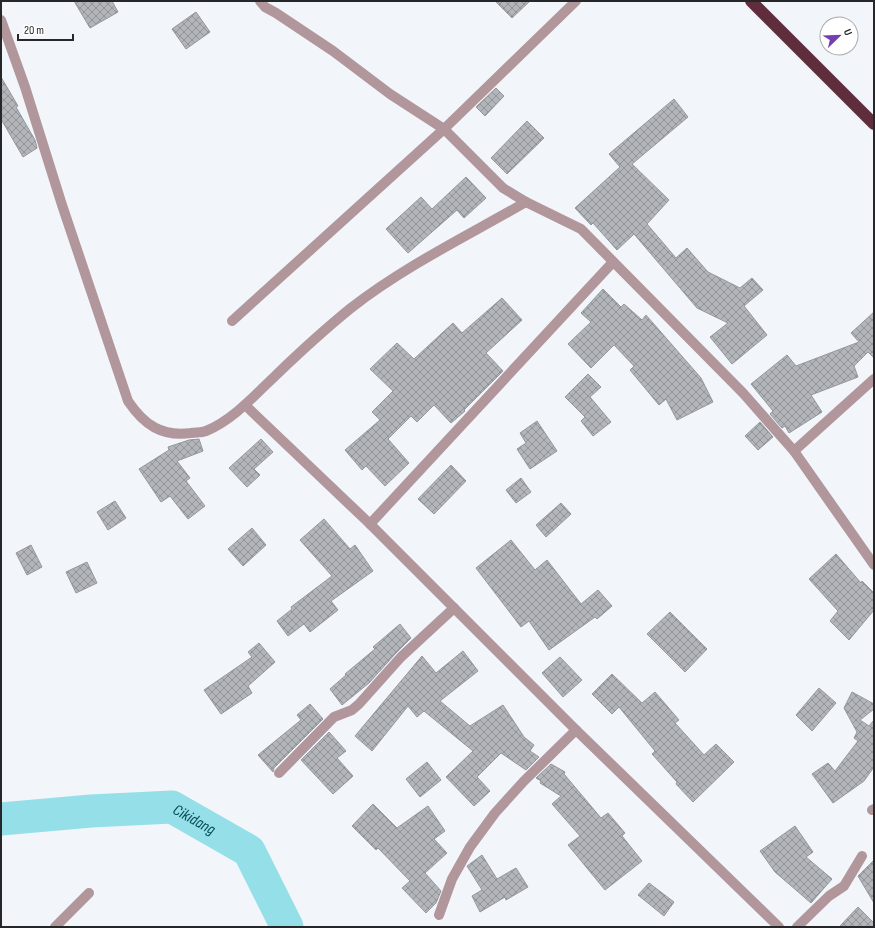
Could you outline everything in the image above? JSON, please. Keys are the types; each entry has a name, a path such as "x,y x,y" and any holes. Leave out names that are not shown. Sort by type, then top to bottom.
{"highway":[{"path":"751,1 874,124"}],"street":[{"path":"260,1 266,7 333,51 390,94 444,129 502,188 526,202 581,229 743,393 794,451 874,565"},
{"path":"232,321 444,129 576,1"},
{"path":"1,20 25,87 62,205 128,401 146,423 162,431 183,434 205,431 220,424 245,405 294,358 351,308 408,268 526,202"},
{"path":"370,524 613,262"},
{"path":"794,451 874,379"},
{"path":"245,405 370,524 576,730 779,927"},
{"path":"279,773 334,717 352,710 359,704 401,657 454,608"},
{"path":"439,915 452,879 478,835 505,802 576,730"},
{"path":"797,927 829,896 844,886 862,856"},
{"path":"55,927 89,892"}],"building":[{"path":"74,1 112,1 118,12 90,28"},
{"path":"495,1 530,1 512,18"},
{"path":"196,12 210,32 186,49 172,29"},
{"path":"1,77 35,140 37,148 23,157 1,119"},
{"path":"496,88 504,96 485,116 476,107"},
{"path":"674,99 688,117 632,164 669,200 647,224 676,258 687,248 708,272 740,288 752,278 763,290 744,306 767,335 732,364 710,337 728,323 697,308 634,234 617,250 593,223 591,225 575,208 620,167 609,154"},
{"path":"527,121 544,138 507,174 491,158"},
{"path":"466,177 486,198 464,218 457,210 408,253 386,229 421,197 432,209"},
{"path":"603,289 621,307 624,304 642,320 646,315 701,378 713,402 677,420 666,399 659,405 630,370 634,366 614,345 591,368 568,344 591,322 581,313"},
{"path":"502,298 522,320 486,353 503,371 464,410 465,411 451,423 434,405 417,422 411,416 388,439 409,463 385,486 366,466 362,470 345,450 380,420 372,412 393,391 370,369 397,343 414,359 453,323 462,333"},
{"path":"874,312 874,358 868,352 854,366 858,377 811,395 822,412 789,433 785,426 782,428 770,414 773,411 751,384 787,355 796,366 859,342 851,333"},
{"path":"588,374 601,387 590,397 611,422 593,436 581,421 585,417 565,397"},
{"path":"537,421 557,451 530,469 517,449 526,443 520,433"},
{"path":"760,422 773,437 758,450 745,436"},
{"path":"199,439 203,451 177,461 190,478 186,481 205,506 188,519 170,496 161,502 139,469 169,450 168,447 189,440"},
{"path":"261,439 273,452 254,469 260,475 247,487 229,468"},
{"path":"451,465 466,481 434,514 418,499"},
{"path":"521,478 531,492 516,503 506,490"},
{"path":"115,501 126,518 108,530 97,512"},
{"path":"561,503 571,514 546,537 536,525"},
{"path":"324,519 350,549 355,545 373,571 331,601 338,610 310,632 304,624 288,636 277,621 292,609 291,607 332,576 300,540"},
{"path":"252,528 266,545 243,566 228,549"},
{"path":"511,540 535,570 547,560 581,604 598,590 612,606 597,619 595,617 549,650 529,621 521,627 476,568"},
{"path":"31,545 42,567 27,575 16,553"},
{"path":"836,554 861,583 862,581 874,593 874,610 849,640 830,621 838,611 809,579"},
{"path":"87,562 97,583 76,593 66,572"},
{"path":"670,612 707,649 685,672 647,634"},
{"path":"400,624 411,638 369,683 342,705 330,689 346,675 345,674 375,649 373,647"},
{"path":"259,643 275,662 248,686 252,693 221,714 204,690 252,657 248,652"},
{"path":"463,651 478,671 440,701 470,726 503,705 524,737 534,745 530,751 539,757 526,770 501,753 477,777 490,791 474,806 446,777 473,751 424,711 417,717 408,706 372,751 355,736 422,656 436,673"},
{"path":"560,657 582,680 563,697 542,673"},
{"path":"612,674 642,703 655,692 679,720 675,723 704,755 716,744 734,762 693,802 676,784 677,782 652,754 655,751 619,707 612,714 592,694"},
{"path":"819,688 836,703 812,731 796,715"},
{"path":"852,692 874,704 874,709 860,720 869,726 874,720 874,767 864,781 833,803 812,774 828,763 835,771 858,741 854,738 857,732 844,708"},
{"path":"310,704 323,719 274,768 273,772 258,755 301,720 297,715"},
{"path":"329,732 346,751 337,758 353,776 333,794 301,760"},
{"path":"427,762 441,780 420,797 406,779"},
{"path":"551,764 565,772 564,774 601,818 608,813 625,833 622,836 642,861 605,890 568,845 580,836 552,804 561,796 540,783 541,781 536,778"},
{"path":"373,804 397,828 428,806 445,831 434,839 447,853 425,873 441,891 436,903 426,913 402,888 410,881 378,848 376,850 352,826"},
{"path":"795,826 813,852 806,857 832,879 811,903 775,872 760,851"},
{"path":"482,855 497,879 516,868 528,887 506,900 505,897 480,912 472,896 482,890 467,866"},
{"path":"874,860 874,903 858,876"},
{"path":"649,883 674,902 664,916 638,895"},
{"path":"858,907 874,923 874,927 839,927"}],"waterway":[{"name":"Cikidang","path":"1,819 91,811 172,807 249,851 287,927"}]}
